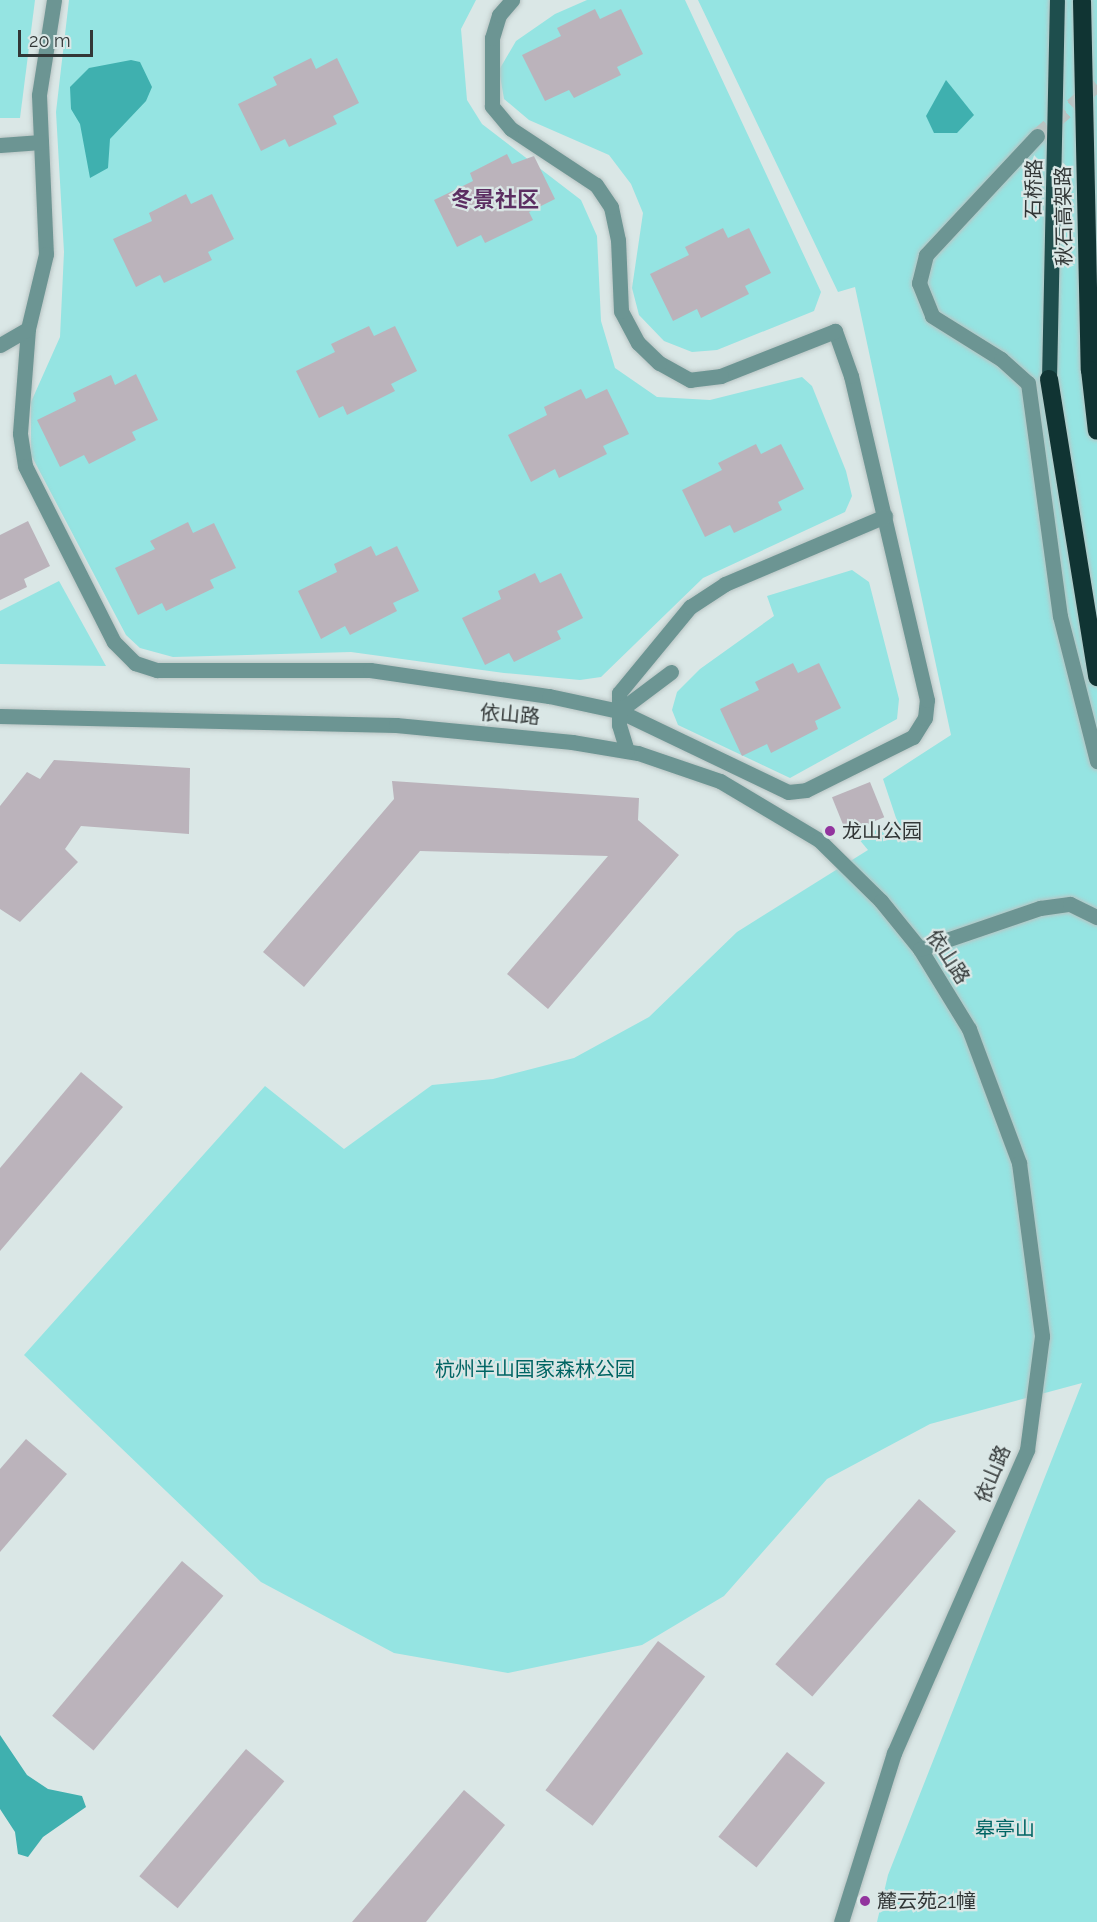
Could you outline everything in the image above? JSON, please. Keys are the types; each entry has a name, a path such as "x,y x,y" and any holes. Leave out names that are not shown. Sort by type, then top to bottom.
{"highway":[{"name":"秋石高架路","path":"1082,0 1090,370 1097,431"},
{"path":"1048,379 1097,677"}],"main road":[{"name":"石桥路","path":"1048,379 1057,0"}],"street":[{"path":"54,0 39,95 46,254 28,329 20,434 25,466 99,617 114,642 135,663 157,670 370,670 549,696 619,711 788,792 806,790 913,737 926,718 927,700 885,516 851,376 835,331 721,376 690,380 659,363 638,343 621,312 618,240 610,207 596,185 511,129 492,106 492,38 499,15 512,0"},
{"path":"1037,136 926,255 919,283 932,316 1001,359 1028,383 1060,616 1097,761"},
{"path":"0,145 41,142"},
{"path":"0,345 28,329"},
{"path":"627,751 619,711 619,693 690,607 725,584 885,516"},
{"path":"619,711 671,672"},
{"name":"依山路","path":"0,716 396,725 627,751 720,782 819,840 881,901 920,949 969,1029 1020,1163 1042,1336 1027,1450 894,1753 841,1922"},
{"path":"920,949 1040,908 1070,904 1097,917"}],"green space":[{"path":"0,0 35,0 20,118 0,118"},
{"path":"69,0 476,0 461,29 467,100 482,124 581,200 597,236 601,321 615,368 657,397 710,400 802,377 812,386 846,471 852,496 845,512 703,578 601,677 580,680 504,673 351,652 173,657 140,648 126,635 31,455 31,402 60,337 64,252 56,112"},
{"path":"587,0 685,0 821,292 814,311 717,350 692,352 664,341 639,315 632,288 643,213 631,184 609,155 529,120 504,99 499,70 516,41 555,14"},
{"name":"杭州半山国家森林公园","path":"698,0 1097,0 1097,1922 877,1922 888,1875 1082,1383 930,1424 827,1479 724,1596 642,1645 508,1673 394,1653 261,1582 24,1355 265,1086 344,1149 432,1085 493,1079 574,1058 649,1017 737,932 868,850 858,838 897,821 883,779 951,735 855,287 838,292"},
{"path":"852,570 869,582 899,699 897,719 790,778 678,725 672,710 677,692 700,669 774,616 767,596"},
{"path":"59,581 106,666 0,664 0,611"}],"shaded area":[{"path":"131,60 140,62 152,87 146,101 110,139 108,168 90,178 80,124 71,109 70,87 89,68"},
{"path":"946,80 974,115 957,133 934,133 926,116"},
{"path":"0,1735 27,1775 48,1789 82,1796 86,1807 43,1837 28,1857 18,1854 15,1832 0,1809"}],"building":[{"path":"595,9 600,19 621,9 643,54 617,67 621,75 574,98 569,90 545,101 522,55 561,36 557,28"},
{"path":"311,58 316,69 337,58 359,103 333,116 337,124 289,147 285,139 261,151 238,104 277,85 273,77"},
{"path":"507,154 512,164 534,156 555,199 529,212 533,220 485,243 481,235 457,247 434,200 473,181 470,173"},
{"path":"186,194 191,204 212,194 234,239 208,252 212,260 164,283 160,275 136,287 113,239 152,221 149,213"},
{"path":"723,228 728,238 749,228 771,273 745,286 749,294 701,318 697,309 673,321 650,274 689,255 685,247"},
{"path":"369,326 374,336 395,326 417,371 391,384 395,391 347,415 343,406 319,418 296,371 335,352 331,344"},
{"path":"136,374 158,420 132,432 136,440 89,464 84,455 60,467 37,420 76,401 73,393 111,375 115,385"},
{"path":"581,389 586,399 607,389 629,434 603,446 607,454 559,478 555,469 531,482 508,435 547,415 544,407"},
{"path":"756,444 761,454 781,444 804,489 778,502 782,510 734,533 730,525 705,537 682,490 722,470 718,463"},
{"path":"28,521 50,566 24,579 27,587 0,600 0,535"},
{"path":"188,522 193,533 214,523 236,568 210,580 214,588 166,611 162,603 138,615 115,568 155,549 150,541"},
{"path":"371,546 376,556 397,546 419,591 393,603 397,611 350,635 345,626 321,639 298,591 337,572 334,564"},
{"path":"535,573 540,583 561,573 583,618 557,631 561,639 514,662 509,653 485,665 462,618 501,599 498,591"},
{"path":"793,663 798,673 819,663 841,708 815,721 818,729 771,753 767,744 742,756 720,709 759,690 755,682"},
{"path":"54,760 190,768 189,834 81,826 65,849 78,862 20,922 0,909 0,806 27,772 40,779"},
{"path":"392,781 639,798 638,820 679,855 548,1009 507,974 608,856 420,851 304,987 263,952 394,799"},
{"path":"870,782 884,817 846,833 832,797"},
{"path":"81,1072 123,1107 0,1251 0,1168"},
{"path":"26,1439 67,1474 0,1552 0,1469"},
{"path":"919,1499 956,1531 812,1696 775,1664"},
{"path":"182,1561 223,1596 94,1750 52,1716"},
{"path":"658,1641 705,1677 593,1826 545,1790"},
{"path":"246,1749 284,1781 178,1908 139,1876"},
{"path":"787,1752 825,1783 756,1868 718,1837"},
{"path":"464,1790 505,1825 426,1922 352,1922"}],"tunnel":[{"path":"1037,136 1097,84"}],"place":[{"name":"龙山公园","path":"830,831"},
{"name":"麓云苑21幢","path":"865,1901"}],"district":[{"name":"冬景社区","path":"495,200"}],"park label":[{"name":"皋亭山","path":"1005,1829"}]}
